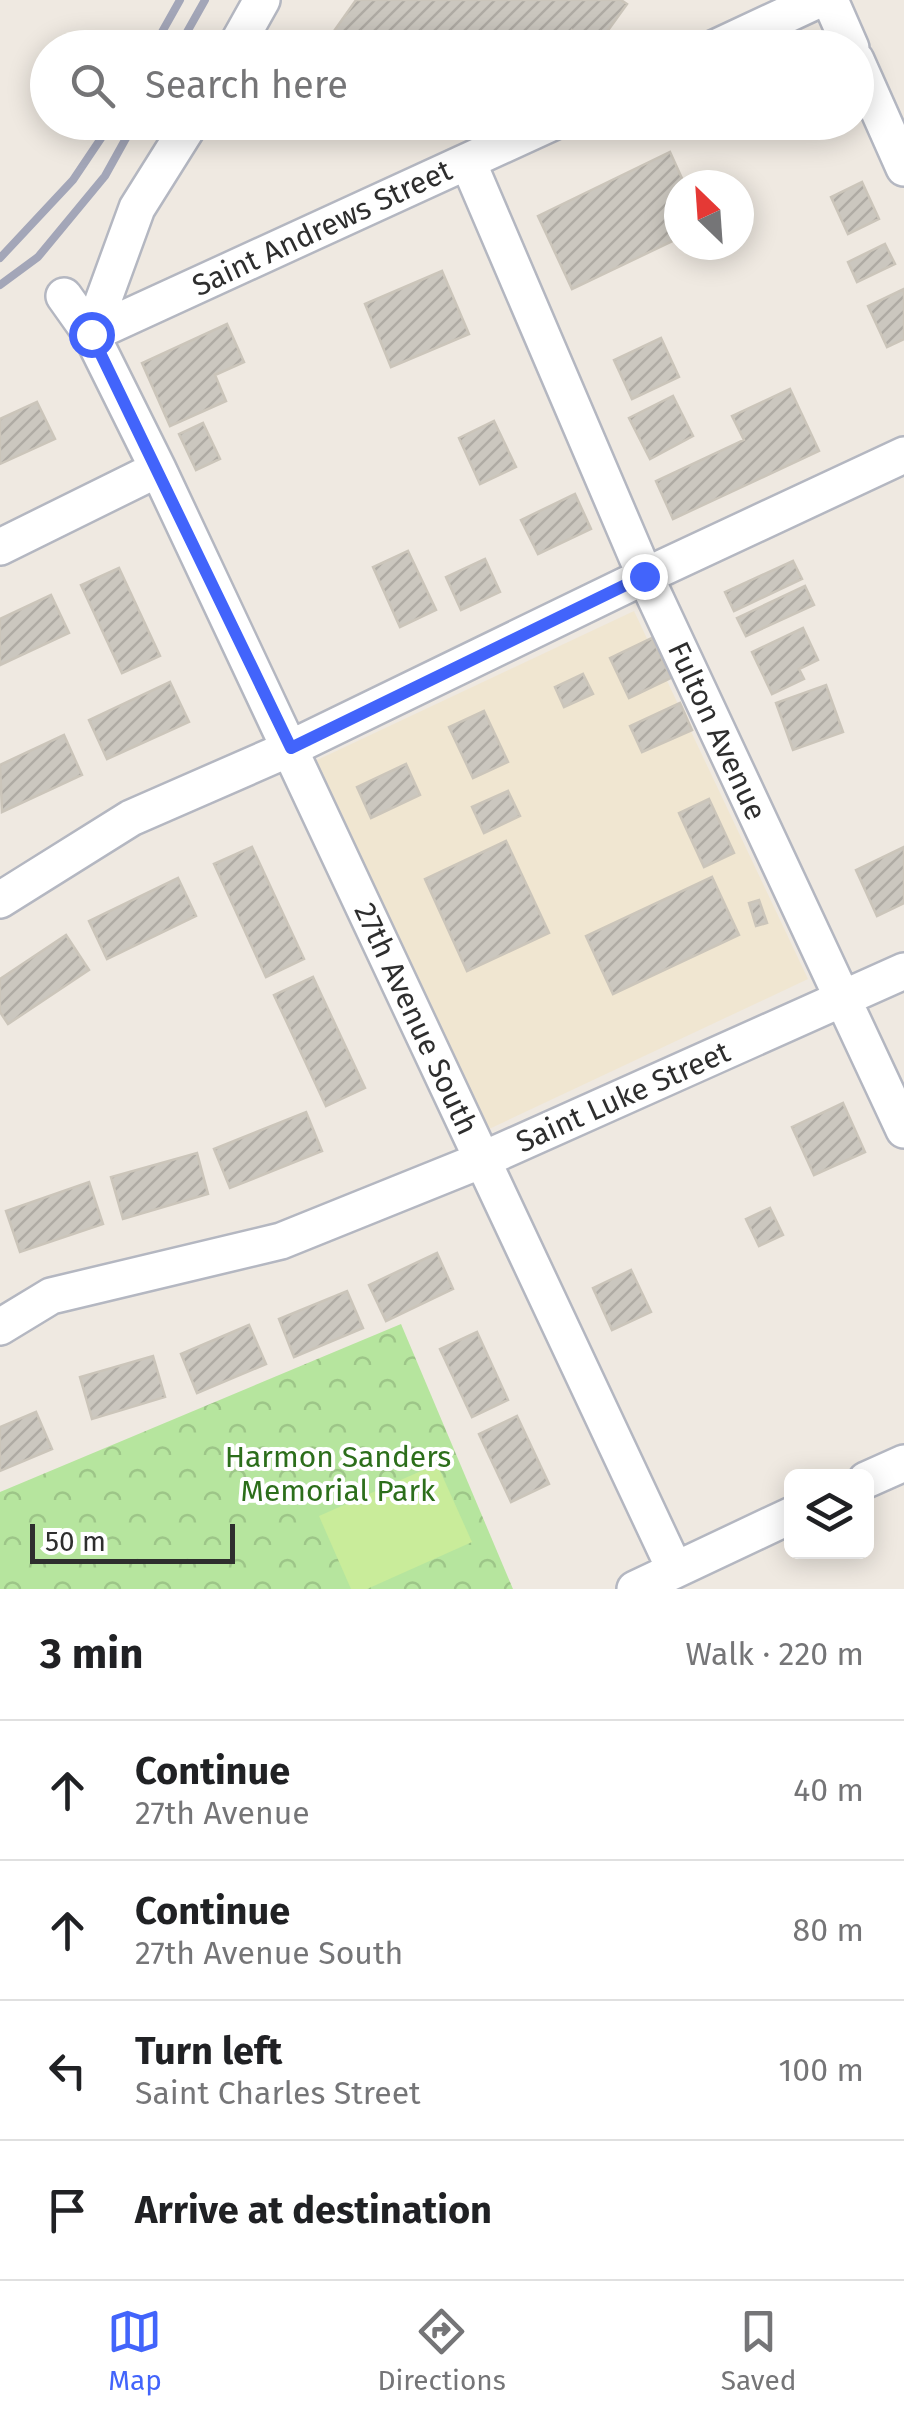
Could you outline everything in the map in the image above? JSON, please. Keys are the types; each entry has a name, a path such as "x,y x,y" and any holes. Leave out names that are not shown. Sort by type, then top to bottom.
{"street":[{"path":"245,30 262,0"},
{"path":"754,30 818,0"},
{"path":"830,0 843,30"},
{"path":"874,100 904,168"},
{"path":"91,334 137,208 180,140"},
{"name":"Saint Andrews Street","path":"91,334 515,140"},
{"name":"Fulton Avenue","path":"468,162 644,576 904,1130"},
{"name":"27th Avenue South","path":"64,296 91,334 158,469 675,1570"},
{"path":"0,900 132,818 291,748 904,455"},
{"path":"0,547 158,469"},
{"name":"Saint Luke Street","path":"0,1327 51,1296 281,1241 482,1160 904,971"},
{"path":"874,1476 904,1463"},
{"path":"634,1589 784,1519"}],"shaded area":[{"path":"634,611 808,979 487,1130 313,762"}],"green space":[{"name":"Harmon Sanders Memorial Park","path":"401,1324 513,1589 0,1589 0,1492"},
{"path":"437,1464 472,1542 367,1589 351,1589 319,1516"}],"building":[{"path":"356,0 621,0 627,4 608,30 335,30"},
{"path":"670,152 678,170 664,170 664,245 572,289 538,216"},
{"path":"862,182 879,219 848,234 831,197"},
{"path":"885,244 895,264 857,282 848,262"},
{"path":"442,271 469,334 391,367 365,304"},
{"path":"904,289 904,339 887,347 868,306"},
{"path":"227,324 244,362 215,375 226,401 170,426 142,363"},
{"path":"661,338 679,377 632,399 614,360"},
{"path":"790,389 819,451 673,519 656,481 744,440 732,416"},
{"path":"673,396 693,436 650,459 629,418"},
{"path":"37,402 55,439 0,464 0,419"},
{"path":"494,421 516,467 480,484 459,438"},
{"path":"203,423 220,459 196,470 179,434"},
{"path":"575,494 591,529 538,554 521,520"},
{"path":"408,551 436,610 400,627 373,567"},
{"path":"485,559 500,592 461,610 446,577"},
{"path":"793,561 802,579 734,611 725,592"},
{"path":"119,568 160,656 122,673 81,585"},
{"path":"805,586 814,605 746,636 737,618"},
{"path":"51,595 69,633 0,665 0,619"},
{"path":"803,628 818,660 799,669 804,679 772,694 752,652"},
{"path":"652,638 671,678 629,698 610,658"},
{"path":"583,674 593,694 564,707 555,687"},
{"path":"170,682 189,722 107,759 89,720"},
{"path":"826,685 843,732 793,750 776,703"},
{"path":"680,703 692,730 642,752 630,726"},
{"path":"484,711 508,762 473,778 449,727"},
{"path":"64,735 82,775 2,812 0,765"},
{"path":"406,764 420,795 371,818 357,787"},
{"path":"508,791 520,816 484,833 472,807"},
{"path":"709,799 734,853 704,867 679,813"},
{"path":"506,841 549,933 467,971 425,879"},
{"path":"252,847 304,959 266,977 214,864"},
{"path":"904,847 904,903 877,916 856,870"},
{"path":"712,877 739,935 613,994 586,936"},
{"path":"178,878 196,916 107,959 89,921"},
{"path":"759,900 767,923 756,926 749,903"},
{"path":"66,935 89,970 8,1024 0,1012 0,979"},
{"path":"313,977 365,1088 326,1106 274,995"},
{"path":"843,1103 865,1152 814,1175 792,1127"},
{"path":"306,1112 322,1151 230,1188 214,1149"},
{"path":"197,1153 208,1194 123,1219 111,1177"},
{"path":"89,1182 103,1224 20,1252 6,1211"},
{"path":"770,1208 783,1235 759,1246 746,1219"},
{"path":"437,1253 453,1289 386,1321 369,1285"},
{"path":"631,1270 651,1312 612,1330 593,1288"},
{"path":"347,1291 363,1328 294,1357 279,1319"},
{"path":"249,1325 266,1364 197,1393 181,1354"},
{"path":"477,1332 508,1400 472,1417 440,1349"},
{"path":"153,1356 165,1397 92,1419 80,1377"},
{"path":"36,1412 52,1449 0,1471 0,1427"},
{"path":"517,1416 549,1484 511,1502 479,1434"}],"railway":[{"path":"163,30 180,0"},
{"path":"188,30 205,0"},
{"path":"0,258 73,180 100,140"},
{"path":"0,285 38,257 105,176 125,140"}],"route":[{"path":"91,334 291,748 644,576"}]}
